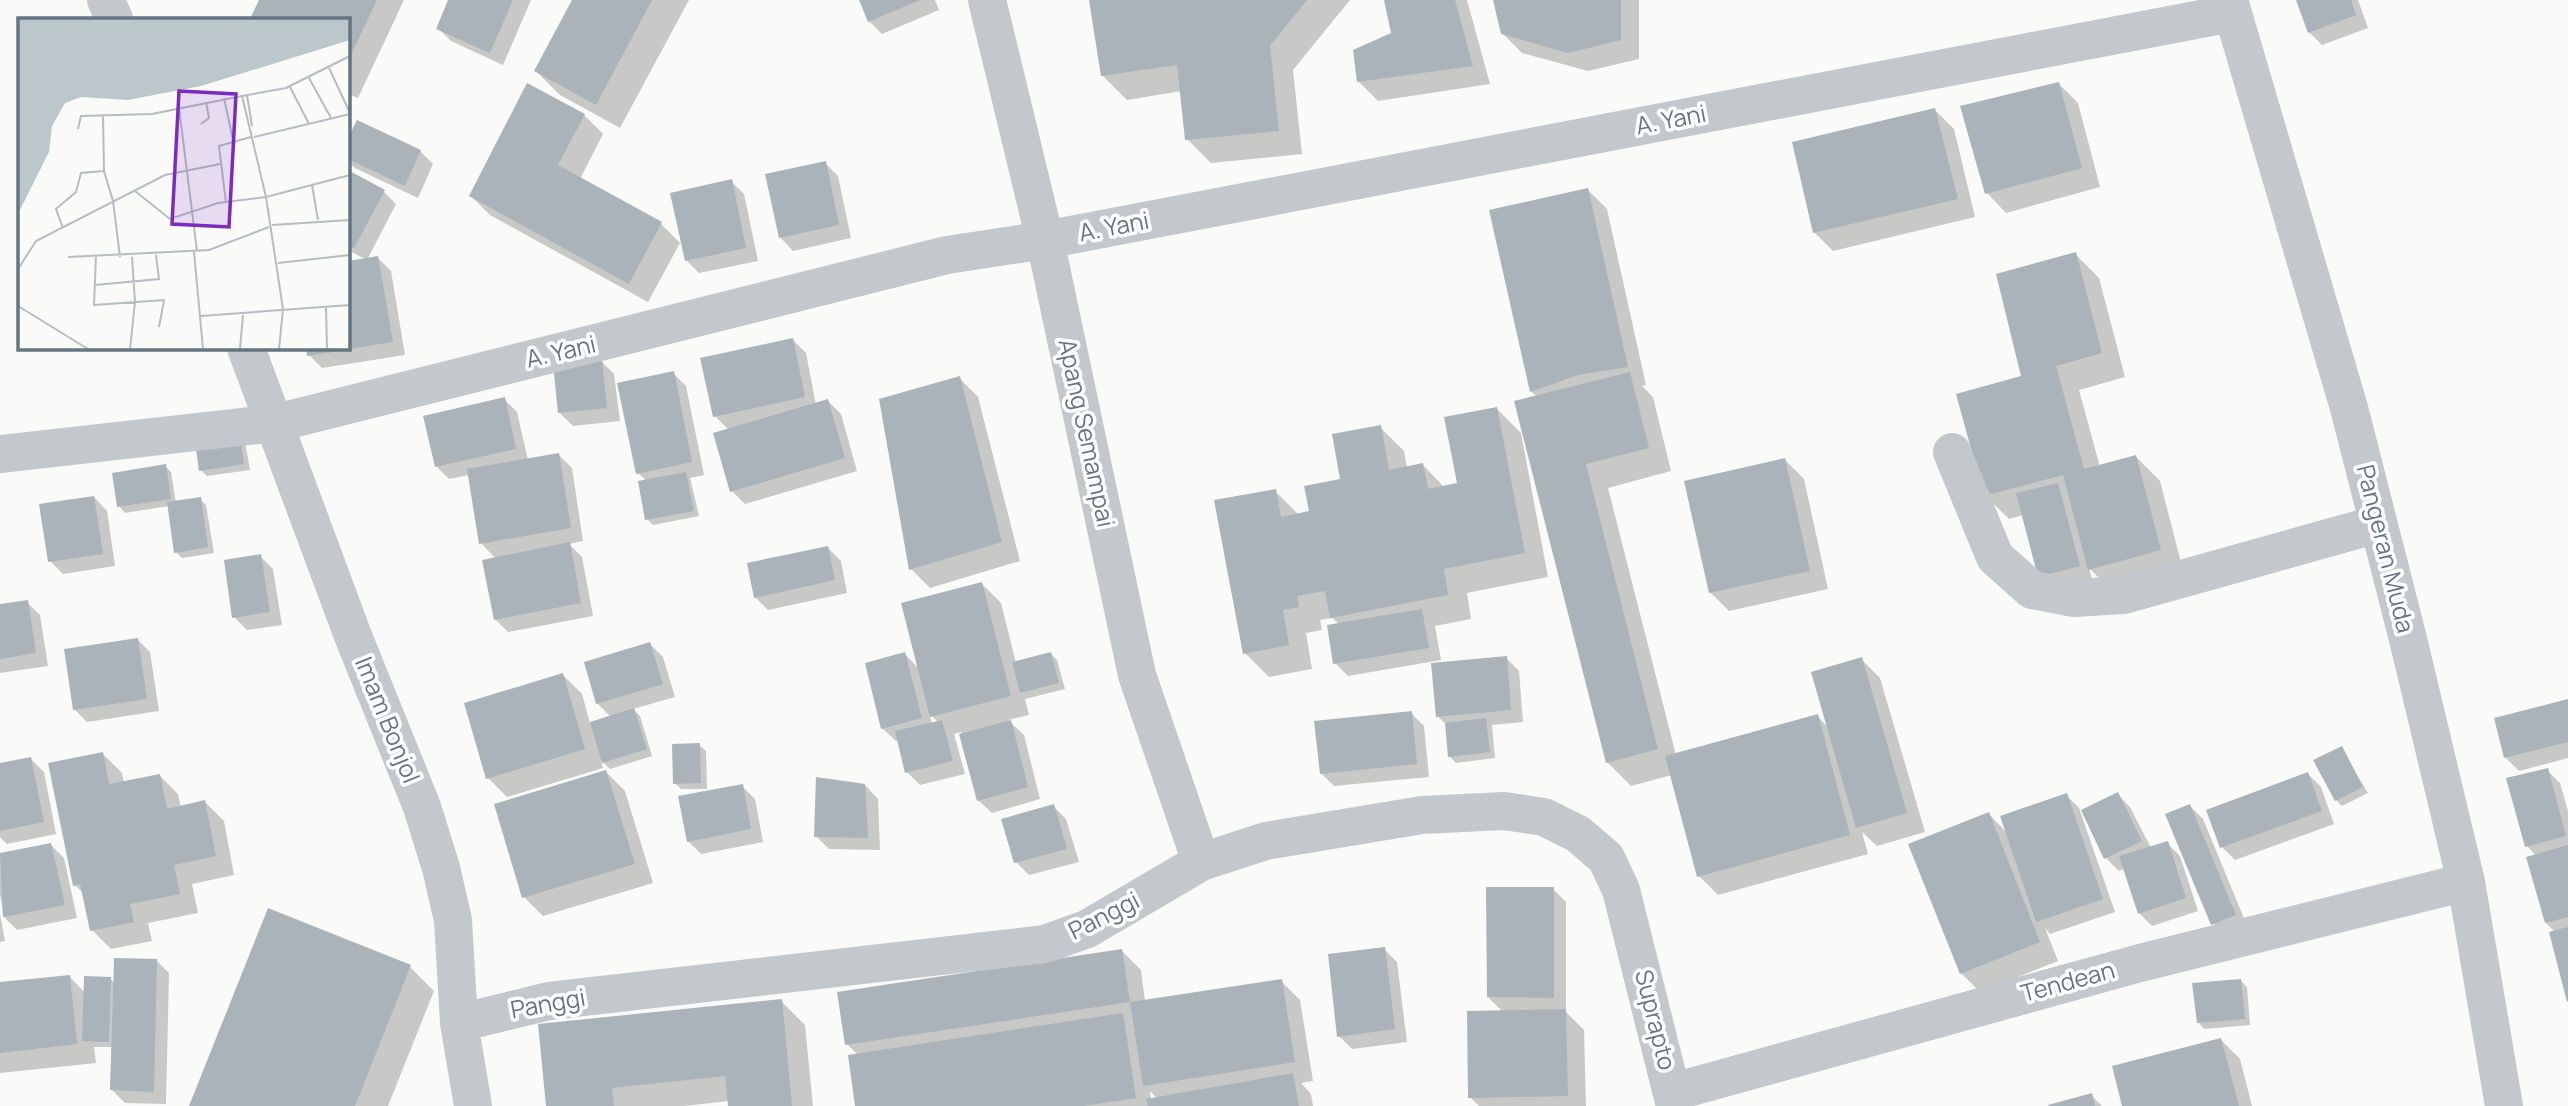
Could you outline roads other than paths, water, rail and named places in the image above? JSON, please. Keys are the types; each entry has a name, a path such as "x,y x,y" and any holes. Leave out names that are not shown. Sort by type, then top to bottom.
{"street":[{"path":"106,0 114,18"},
{"name":"Apang Semampai","path":"987,0 1045,240 1137,675 1201,862"},
{"name":"A. Yani","path":"0,454 276,423 947,254 1045,240 2231,6"},
{"name":"Pangeran Muda","path":"2231,6 2349,408 2378,524 2466,882 2504,1106"},
{"name":"Imam Bonjol","path":"247,350 353,636 422,807 441,868 453,920 459,1023 473,1106"},
{"path":"1952,452 1996,557 2032,590 2074,597 2124,595 2378,524"},
{"name":"Panggi","path":"459,1023 549,1001 1045,944 1087,929 1201,862 1266,841 1422,815 1504,811 1545,817 1578,834 1606,858 1621,890 1634,933"},
{"name":"Tendean","path":"1674,1099 2140,962 2466,882"},
{"name":"Suprapto","path":"1634,933 1674,1099"}]}
